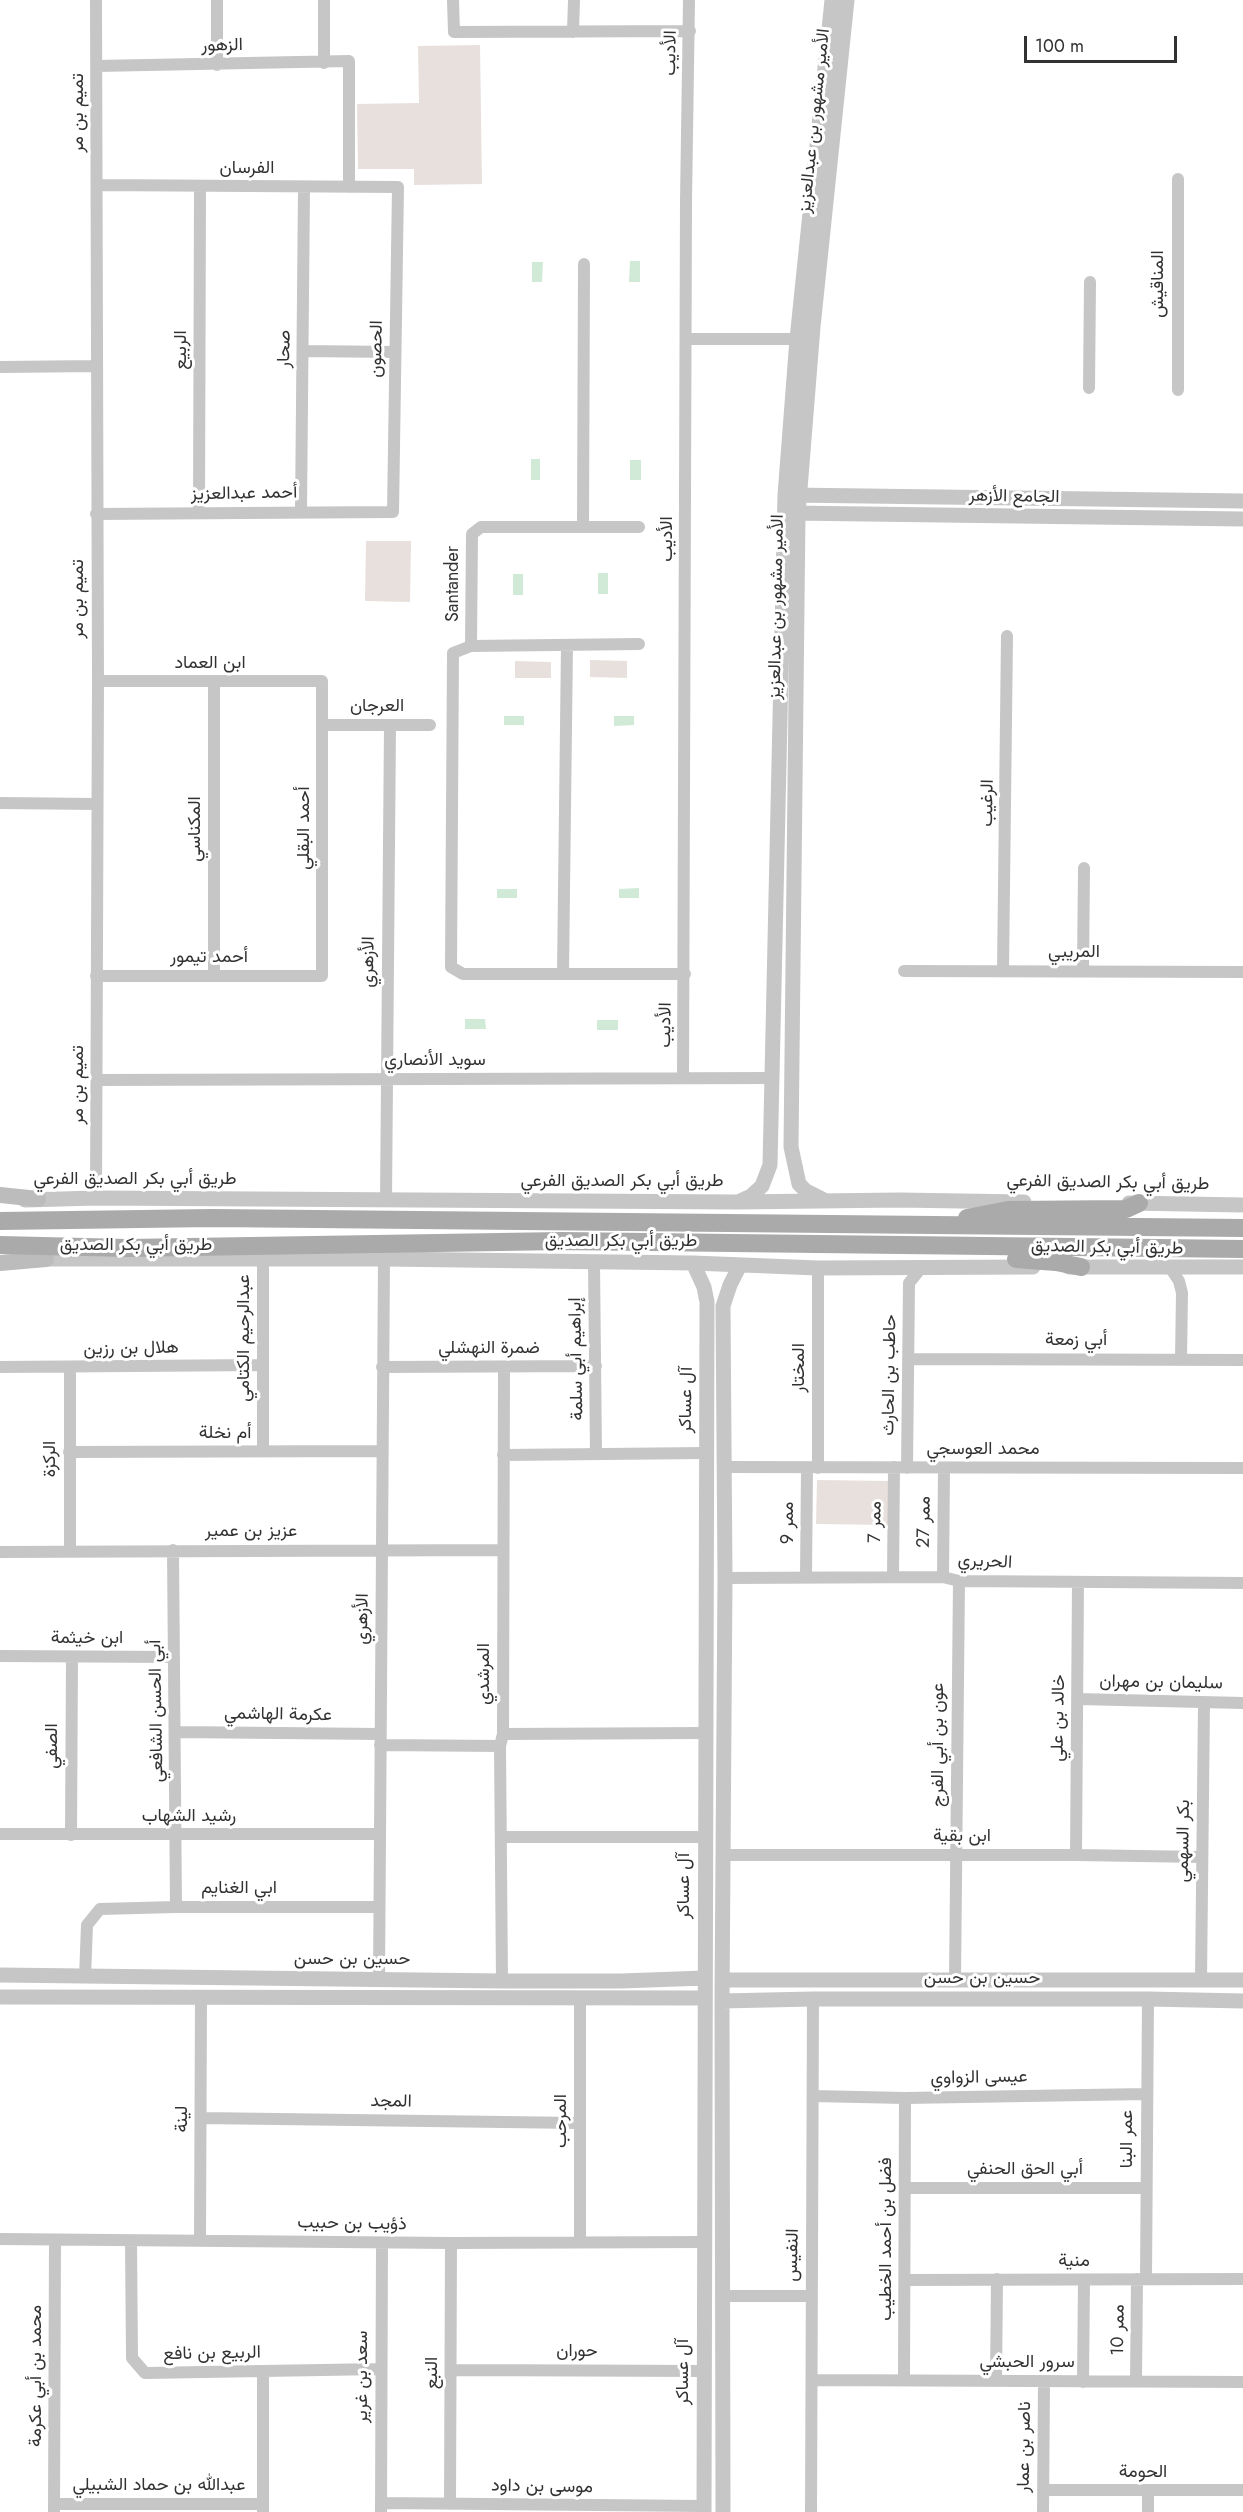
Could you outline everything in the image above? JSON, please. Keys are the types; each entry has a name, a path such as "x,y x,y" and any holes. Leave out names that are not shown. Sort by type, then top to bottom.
{"main road":[{"path":"0,1195 39,1198"},
{"path":"951,1225 994,1212 1120,1210 1131,1208 1139,1203"},
{"name":"طريق أبي بكر الصديق","path":"0,1221 212,1218 1243,1228"},
{"name":"طريق أبي بكر الصديق","path":"0,1245 127,1248 562,1241 1243,1250"},
{"path":"875,1245 884,1252 895,1255 1031,1259 1081,1266"},
{"path":"0,1257 46,1259"},
{"path":"0,1263 46,1259"}],"street":[{"name":"تميم بن مر","path":"96,0 98,681 96,1198"},
{"path":"217,0 217,65"},
{"path":"324,0 324,63"},
{"path":"453,0 454,32 690,31"},
{"path":"573,32 574,0"},
{"name":"الأديب","path":"683,1078 686,202 689,0"},
{"name":"الأمير مشهور بن عبدالعزيز","path":"737,1202 751,1196 762,1186 769,1172 773,1078 775,901 797,339 832,0"},
{"name":"الأمير مشهور بن عبدالعزيز","path":"792,495 847,0"},
{"name":"الزهور","path":"97,66 349,61 349,187"},
{"name":"المناقيش","path":"1178,179 1178,390"},
{"name":"الفرسان","path":"97,185 398,187"},
{"name":"الربيع","path":"199,513 200,187"},
{"name":"صحار","path":"301,511 304,187"},
{"name":"الحصون","path":"393,512 398,187"},
{"path":"584,264 583,527 639,527"},
{"path":"1089,282 1089,388"},
{"path":"687,339 797,339"},
{"path":"303,351 395,352"},
{"path":"0,368 97,366"},
{"name":"الجامع الأزهر","path":"792,495 1243,501"},
{"path":"1066,499 1066,517"},
{"name":"أحمد عبدالعزيز","path":"96,514 393,512"},
{"name":"الأمير مشهور بن عبدالعزيز","path":"791,513 793,800 791,1128 793,1157 799,1184 806,1191 827,1201"},
{"name":"الجامع الأزهر","path":"791,513 1243,519"},
{"name":"Santander","path":"471,646 472,534 481,528 583,527"},
{"name":"الرغيب","path":"1003,971 1007,636"},
{"path":"639,644 471,646 453,653 451,967 464,974 685,974"},
{"path":"563,973 567,645"},
{"name":"ابن العماد","path":"98,681 322,681"},
{"name":"أحمد البقلي","path":"322,681 322,976"},
{"name":"المكناسي","path":"214,682 214,975"},
{"name":"العرجان","path":"323,725 430,725"},
{"name":"الأزهري","path":"386,1200 385,1079 390,725"},
{"path":"0,803 97,804"},
{"path":"1083,971 1084,868"},
{"name":"المريبي","path":"904,971 1243,972"},
{"name":"أحمد تيمور","path":"96,976 322,976"},
{"name":"سويد الأنصاري","path":"98,1080 773,1078"},
{"path":"770,1157 780,1164 788,1162 793,1157"},
{"name":"طريق أبي بكر الصديق الفرعي","path":"0,1202 39,1198 96,1198 1243,1205"},
{"path":"46,1259 384,1259 693,1263 818,1268 1243,1267"},
{"name":"الأزهري","path":"381,1980 378,1834 384,1259"},
{"name":"عبدالرحيم الكتامي","path":"263,1260 263,1452"},
{"name":"إبراهيم أبي سلمة","path":"594,1263 596,1454"},
{"name":"آل عساكر","path":"693,1263 704,1287 707,1302 704,2509"},
{"name":"آل عساكر","path":"723,2512 722,1855 725,1578 723,1306 740,1265"},
{"path":"1169,1266 1179,1281 1182,1293 1181,1359"},
{"path":"894,1267 903,1273 909,1282 922,1268"},
{"name":"المختار","path":"812,1468 818,1268"},
{"name":"حاطب بن الحارث","path":"900,1468 908,1359 909,1282"},
{"path":"707,1302 714,1295 722,1298 723,1306"},
{"name":"أبي زمعة","path":"908,1359 1243,1360"},
{"name":"هلال بن رزين","path":"0,1367 263,1365"},
{"name":"ضمرة النهشلي","path":"382,1367 596,1366"},
{"name":"المرشدي","path":"502,1981 504,1367"},
{"name":"الركزة","path":"70,1368 70,1550"},
{"name":"أم نخلة","path":"69,1452 382,1451"},
{"path":"503,1455 705,1453"},
{"name":"محمد العوسجي","path":"724,1467 1243,1468"},
{"name":"ممر 9","path":"806,1577 812,1468"},
{"name":"ممر 7","path":"893,1577 900,1468"},
{"name":"ممر 27","path":"943,1577 944,1468"},
{"path":"705,1519 724,1518"},
{"name":"أبي الحسن الشافعي","path":"173,1550 176,1906"},
{"name":"عزيز بن عمير","path":"0,1552 503,1550"},
{"name":"الحريري","path":"725,1578 943,1577 959,1581 1243,1582"},
{"name":"عون بن أبي الفرج","path":"955,1980 959,1581"},
{"name":"خالد بن علي","path":"1076,1855 1078,1582"},
{"name":"ابن خيثمة","path":"0,1656 174,1657"},
{"name":"الصفي","path":"71,1834 72,1657"},
{"name":"سليمان بن مهران","path":"1078,1699 1243,1703"},
{"name":"بكر السهمي","path":"1201,1980 1204,1703"},
{"name":"عكرمة الهاشمي","path":"175,1732 380,1739 502,1740 705,1734"},
{"name":"رشيد الشهاب","path":"0,1834 378,1834"},
{"path":"502,1837 704,1837"},
{"name":"ابن بقية","path":"722,1855 957,1854 1202,1857"},
{"name":"ابي الغنايم","path":"86,1977 87,1925 100,1909 176,1906 379,1907"},
{"name":"حسين بن حسن","path":"0,1975 502,1981 705,1978"},
{"path":"85,1995 86,1977"},
{"path":"669,1979 681,1985 680,1993 670,1998"},
{"path":"381,1980 383,1999"},
{"name":"حسين بن حسن","path":"722,1980 1243,1980"},
{"path":"621,1981 622,1999"},
{"path":"0,1997 85,1995 383,1999 704,1998"},
{"name":"لينة","path":"200,2241 201,1997"},
{"name":"المرحب","path":"580,1999 580,2242"},
{"name":"حسين بن حسن","path":"722,2001 813,1999 1243,2001"},
{"name":"النفيس","path":"811,2512 813,1999"},
{"name":"عمر البنا","path":"1142,2279 1148,1999"},
{"name":"عيسى الزواوي","path":"813,2096 905,2098 1146,2094"},
{"name":"فضل بن أحمد الخطيب","path":"904,2380 905,2098"},
{"name":"المجد","path":"201,2118 579,2122"},
{"name":"أبي الحق الحنفي","path":"905,2188 1145,2188"},
{"name":"ذؤيب بن حبيب","path":"0,2239 382,2243 704,2242"},
{"name":"محمد بن أبي عكرمة","path":"54,2508 55,2240"},
{"name":"الربيع بن نافع","path":"131,2241 132,2358 145,2373 380,2369"},
{"name":"سعد بن غرير","path":"381,2508 382,2243"},
{"name":"النبع","path":"450,2504 451,2243"},
{"path":"996,2381 997,2279"},
{"name":"ممر 10","path":"1136,2381 1142,2279"},
{"name":"منية","path":"905,2280 1243,2279"},
{"path":"1083,2382 1084,2281"},
{"path":"724,2296 811,2296"},
{"name":"حوران","path":"451,2370 703,2371"},
{"path":"263,2371 263,2508"},
{"name":"سرور الحبشي","path":"812,2380 1243,2382"},
{"name":"ناصر بن عمار","path":"1043,2512 1044,2382"},
{"path":"704,2405 723,2405"},
{"name":"الحومة","path":"1043,2490 1243,2490"},
{"path":"1148,2491 1148,2512"},
{"name":"موسى بن داود","path":"381,2508 450,2504 585,2509 704,2509"},
{"name":"عبدالله بن حماد الشبيلي","path":"54,2508 263,2508"}],"shaded area":[{"path":"480,45 482,184 414,185 414,169 358,169 357,104 419,103 418,46"},
{"path":"630,261 640,261 640,282 629,282"},
{"path":"532,262 543,262 542,282 532,282"},
{"path":"531,459 540,459 540,480 531,480"},
{"path":"630,460 641,460 641,480 630,480"},
{"path":"366,541 411,541 410,602 365,601"},
{"path":"598,573 608,573 608,594 598,594"},
{"path":"513,574 523,574 523,595 513,595"},
{"path":"590,660 627,661 627,678 590,677"},
{"path":"515,661 551,662 551,678 515,678"},
{"path":"504,716 524,716 524,725 504,725"},
{"path":"614,716 634,716 634,725 614,726"},
{"path":"639,888 639,898 619,898 619,889"},
{"path":"497,889 517,889 517,898 497,898"},
{"path":"465,1019 485,1019 486,1029 465,1029"},
{"path":"597,1020 618,1020 618,1030 597,1030"},
{"path":"817,1480 891,1481 890,1525 816,1524"}]}
